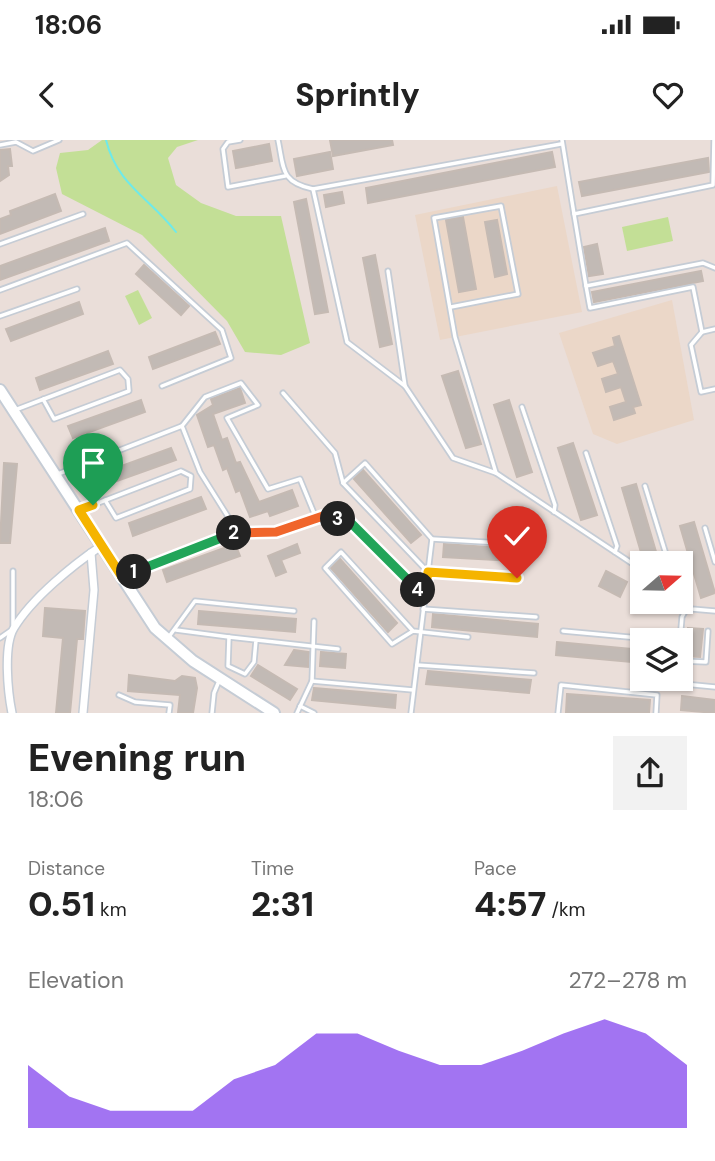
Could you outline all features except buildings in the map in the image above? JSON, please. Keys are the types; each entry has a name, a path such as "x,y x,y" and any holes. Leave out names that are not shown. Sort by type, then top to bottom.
{"main road":[{"path":"0,390 101,546 166,639 220,679 274,713"}],"street":[{"path":"12,713 6,685 13,629 69,568 101,546"},
{"path":"83,713 94,590 91,553"}],"lane":[{"path":"0,145 16,142 33,151 60,140"},
{"path":"240,140 228,142 223,149 228,187 285,176"},
{"path":"278,140 285,176 291,182 313,189 561,142 590,307 693,287 702,332"},
{"path":"574,214 713,185 714,140"},
{"path":"313,189 343,334 363,355 405,386 453,458 496,473 630,562"},
{"path":"452,307 518,294 501,206 434,218 452,307 455,337 496,473"},
{"path":"0,244 83,214"},
{"path":"0,290 127,243 222,330 231,358 162,386"},
{"path":"586,286 687,263 703,263 715,268"},
{"path":"388,271 405,386"},
{"path":"630,271 631,277"},
{"path":"0,316 77,289"},
{"path":"715,329 702,332 691,345 701,392 715,389"},
{"path":"15,410 43,399 120,370 128,379 129,391 54,419 43,399"},
{"path":"56,474 182,426 205,397 241,383 258,405 228,418 268,489 300,479 316,518"},
{"path":"283,393 335,453 342,483 428,572 517,578"},
{"path":"522,407 555,505 554,512"},
{"path":"182,426 200,472 237,531"},
{"path":"586,453 617,546 615,552"},
{"path":"342,483 365,463 432,539 536,545"},
{"path":"79,510 105,500 181,471 191,476 190,489 116,518 105,500"},
{"path":"645,486 665,551"},
{"path":"122,577 237,531 276,532 323,516 350,522 424,597"},
{"path":"705,528 715,562"},
{"path":"411,713 432,539"},
{"path":"413,631 392,644 325,568 341,552 413,631 468,637"},
{"path":"0,638 13,629 13,571"},
{"path":"166,639 195,601 294,611"},
{"path":"693,607 715,611"},
{"path":"423,609 536,617"},
{"path":"297,713 312,681 314,621"},
{"path":"176,629 338,649"},
{"path":"563,631 630,637"},
{"path":"693,661 706,662 708,631"},
{"path":"229,637 228,666 245,674 254,662 256,640"},
{"path":"416,665 534,673"},
{"path":"212,713 214,693 220,679"},
{"path":"312,681 413,690"},
{"path":"558,713 561,685 657,695"},
{"path":"693,685 715,687"},
{"path":"656,713 657,695 661,691"},
{"path":"119,695 135,702 170,705 169,713"},
{"path":"300,706 314,713"}],"shaded area":[{"path":"557,186 582,312 440,340 415,215"},
{"path":"672,300 694,420 617,444 593,434 559,333"}],"green space":[{"path":"102,140 198,140 177,147 168,158 176,185 201,203 236,216 281,216 310,343 281,355 245,352 227,321 142,235 62,194 56,168 60,153 88,150"},
{"path":"668,217 673,241 627,251 622,227"},
{"path":"138,290 152,318 139,325 125,296"}],"waterway":[{"path":"106,140 111,155 126,180 176,232"}],"route":[{"path":"93,505 79,510 122,577 237,531 276,532 323,516 350,522 424,597 428,572 517,578"}]}
